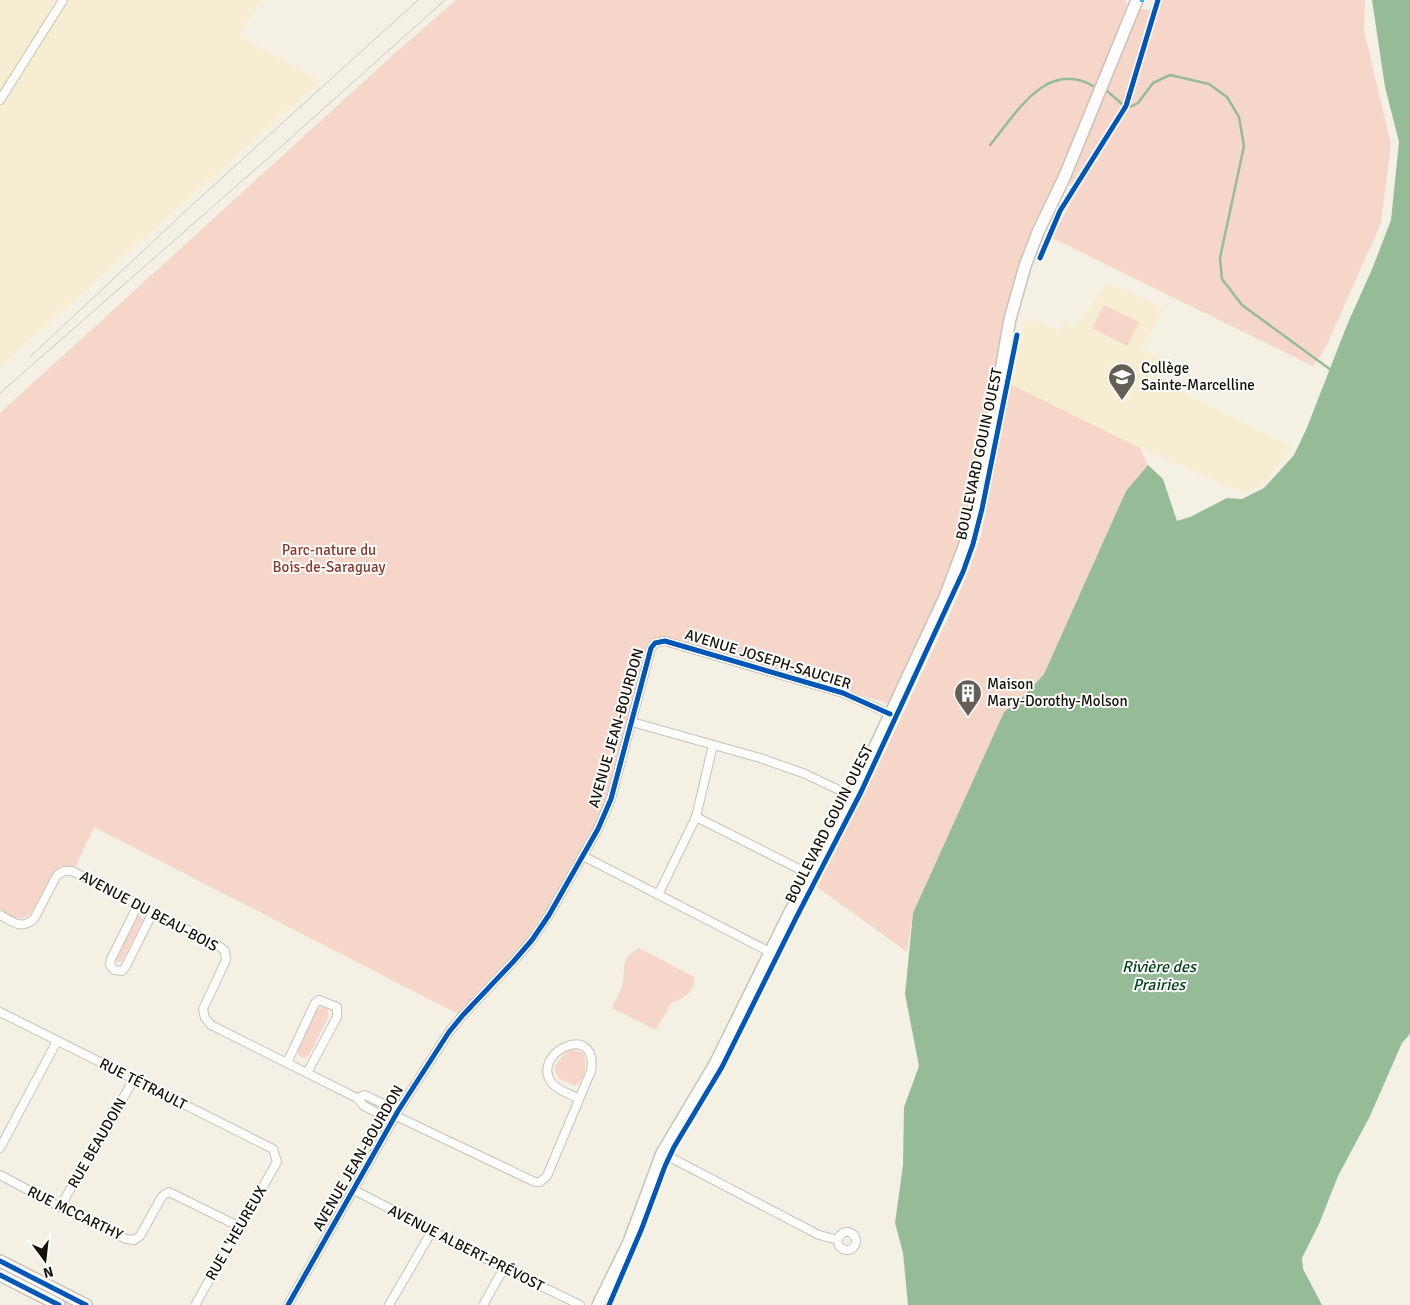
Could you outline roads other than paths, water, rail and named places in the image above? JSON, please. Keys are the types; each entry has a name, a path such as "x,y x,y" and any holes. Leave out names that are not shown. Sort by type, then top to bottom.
{"street":[{"path":"0,100 63,0"},
{"name":"BOULEVARD GOUIN OUEST","path":"598,1305 629,1242 662,1153 715,1064 770,952 852,796 945,597 967,536 980,483 1010,319 1025,266 1038,232 1064,178 1137,0"},
{"name":"AVENUE JOSEPH-SAUCIER","path":"665,641 842,693 890,714"},
{"name":"AVENUE JEAN-BOURDON","path":"288,1305 396,1116 449,1032 532,940 549,915 583,856 598,829 611,799 651,648 655,643 665,641"},
{"path":"632,722 803,772 852,796"},
{"path":"658,895 696,817 713,745"},
{"path":"696,817 811,874"},
{"path":"583,856 770,952"},
{"name":"AVENUE DU BEAU-BOIS","path":"0,915 20,925 28,924 34,919 56,876 66,870 72,871 219,946 225,951 226,960 203,1009 205,1018 211,1025 357,1098 364,1106 396,1116 535,1182 540,1182 547,1176 591,1071 592,1062 589,1052 582,1046 566,1045 555,1054 549,1064 548,1072 554,1085 579,1099"},
{"path":"138,904 111,959 110,964 114,970 122,971 126,966 153,912"},
{"path":"287,1063 315,1003 319,1000 337,1007 337,1017 307,1073"},
{"name":"RUE TÉTRAULT","path":"0,1012 273,1149 278,1162"},
{"path":"0,1148 57,1041"},
{"name":"RUE BEAUDOIN","path":"60,1207 134,1079"},
{"name":"AVENUE DU BEAU-BOIS","path":"357,1098 365,1095 396,1116"},
{"path":"662,1153 814,1232 838,1240"},
{"name":"RUE L'HEUREUX","path":"195,1305 278,1162"},
{"name":"RUE MCCARTHY","path":"0,1175 126,1239 134,1240 140,1236 160,1198 169,1192 240,1227"},
{"name":"AVENUE ALBERT-PRÉVOST","path":"354,1190 580,1305"},
{"path":"389,1305 432,1231"},
{"path":"0,1261 86,1305"},
{"path":"483,1305 504,1268"},
{"path":"0,1275 59,1305"}],"water":[{"name":"Rivière des Prairies","path":"1372,0 1410,0 1410,1034 1402,1043 1370,1116 1338,1176 1319,1224 1302,1258 1303,1269 1322,1305 908,1305 903,1253 895,1223 903,1165 904,1107 919,1066 905,994 913,913 1004,712 1024,696 1044,674 1126,491 1148,465 1163,479 1177,521 1190,517 1227,498 1242,499 1264,488 1294,455 1306,430 1391,220 1399,142 1385,87"}],"waterway":[{"path":"1130,107 1138,103 1153,83 1170,75 1209,84 1227,97 1239,117 1244,146 1220,258 1222,279 1242,305 1331,370"},
{"path":"990,145 1022,106 1047,85 1061,79 1076,80 1093,86"},
{"path":"1107,91 1122,104"}],"tram line":[{"path":"30,357 191,206 418,0"},
{"path":"0,393 445,0"}],"place":[{"name":"Collège Sainte-Marcelline","path":"1122,401"},
{"name":"Maison Mary-Dorothy-Molson","path":"968,717"}],"park label":[{"name":"Parc-nature du Bois-de-Saraguay","path":"329,558"}]}
